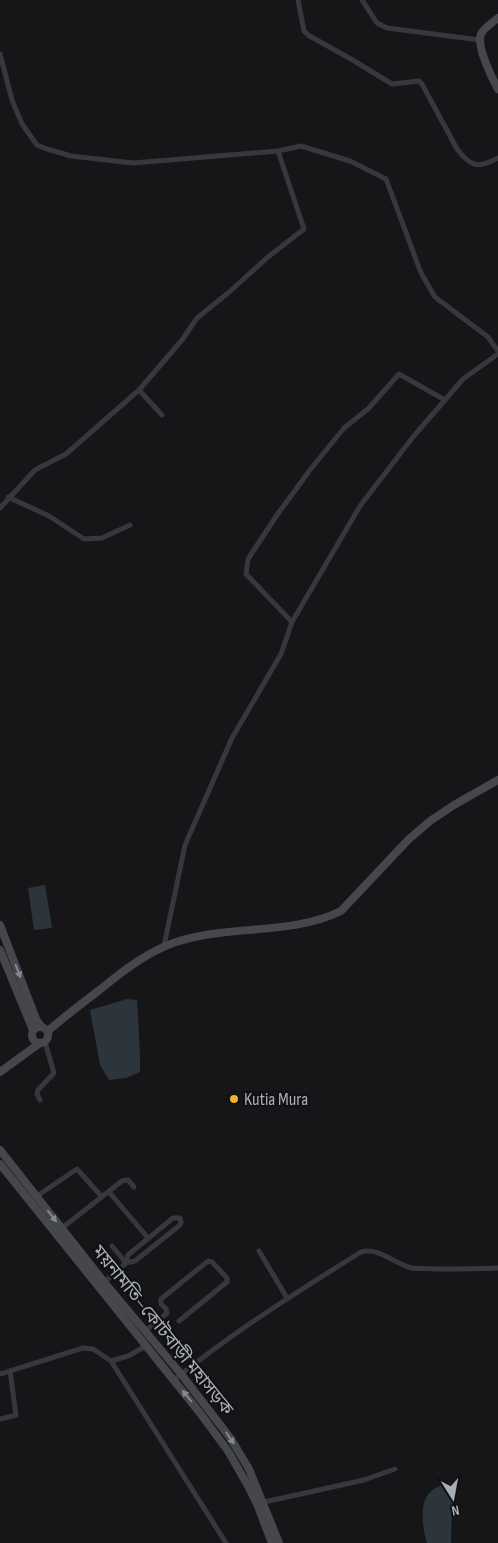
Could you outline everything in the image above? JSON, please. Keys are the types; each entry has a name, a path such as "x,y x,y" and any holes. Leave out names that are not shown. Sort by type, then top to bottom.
{"main road":[{"path":"498,18 481,33 480,40 482,54 498,89"},
{"path":"38,1038 37,1027 44,1028 164,946 216,933 308,924 336,914 430,820 498,780"},
{"path":"0,925 36,1018 44,1028 48,1038 38,1038 0,1068"},
{"path":"0,950 38,1038"},
{"path":"0,1072 38,1038"},
{"name":"ময়নামতি–কোটবাড়ী মহাসড়ক","path":"0,1150 62,1228 146,1346 228,1451 260,1503 279,1543"},
{"name":"ময়নামতি–কোটবাড়ী মহাসড়ক","path":"0,1164 102,1285 145,1331 231,1439 249,1469 272,1543"}],"street":[{"path":"298,0 304,31 308,35 392,84 419,81 457,149 463,156 474,165 480,166 498,158"},
{"path":"362,0 377,23 387,28 480,40"},
{"path":"0,54 12,100 22,124 37,145 47,150 71,156 132,162 278,151 301,146 350,160 386,179 421,273 435,297 488,337 498,352 463,379 413,437 360,506 292,622 281,654 232,738 185,845 164,946"},
{"path":"0,508 35,470 66,454 139,390 182,340 197,318 304,229 278,151"},
{"path":"292,622 246,574 248,559 277,515 344,428 368,409 400,374 445,400"},
{"path":"139,390 162,415"},
{"path":"8,498 49,516 84,539 102,538 130,526"},
{"path":"38,1038 54,1070 53,1075 38,1090 37,1094 40,1100"},
{"path":"37,1196 76,1169 102,1197"},
{"path":"62,1228 125,1180 128,1180 134,1187"},
{"path":"109,1192 148,1238"},
{"path":"102,1285 126,1263 135,1261 180,1225 180,1218 173,1218 148,1238 128,1255 126,1263"},
{"path":"112,1246 126,1263"},
{"path":"259,1251 287,1298"},
{"path":"174,1380 221,1343 287,1298 361,1252 374,1251 400,1264 414,1268 498,1268"},
{"path":"145,1331 167,1313 161,1304 161,1299 208,1261 212,1262 227,1278 227,1282 179,1321"},
{"path":"112,1361 128,1356 146,1346"},
{"path":"0,1374 83,1348 93,1348 112,1361 226,1543"},
{"path":"0,1419 16,1415 10,1371"},
{"path":"260,1503 364,1480 395,1468"}],"shaded area":[{"path":"45,885 52,928 34,930 28,888"},
{"path":"127,999 137,1000 140,1072 126,1078 109,1080 100,1065 90,1010"},
{"path":"450,1482 458,1487 452,1507 451,1543 427,1543 423,1519 425,1500 437,1487"}],"place":[{"name":"Kutia Mura","path":"234,1099"}]}
